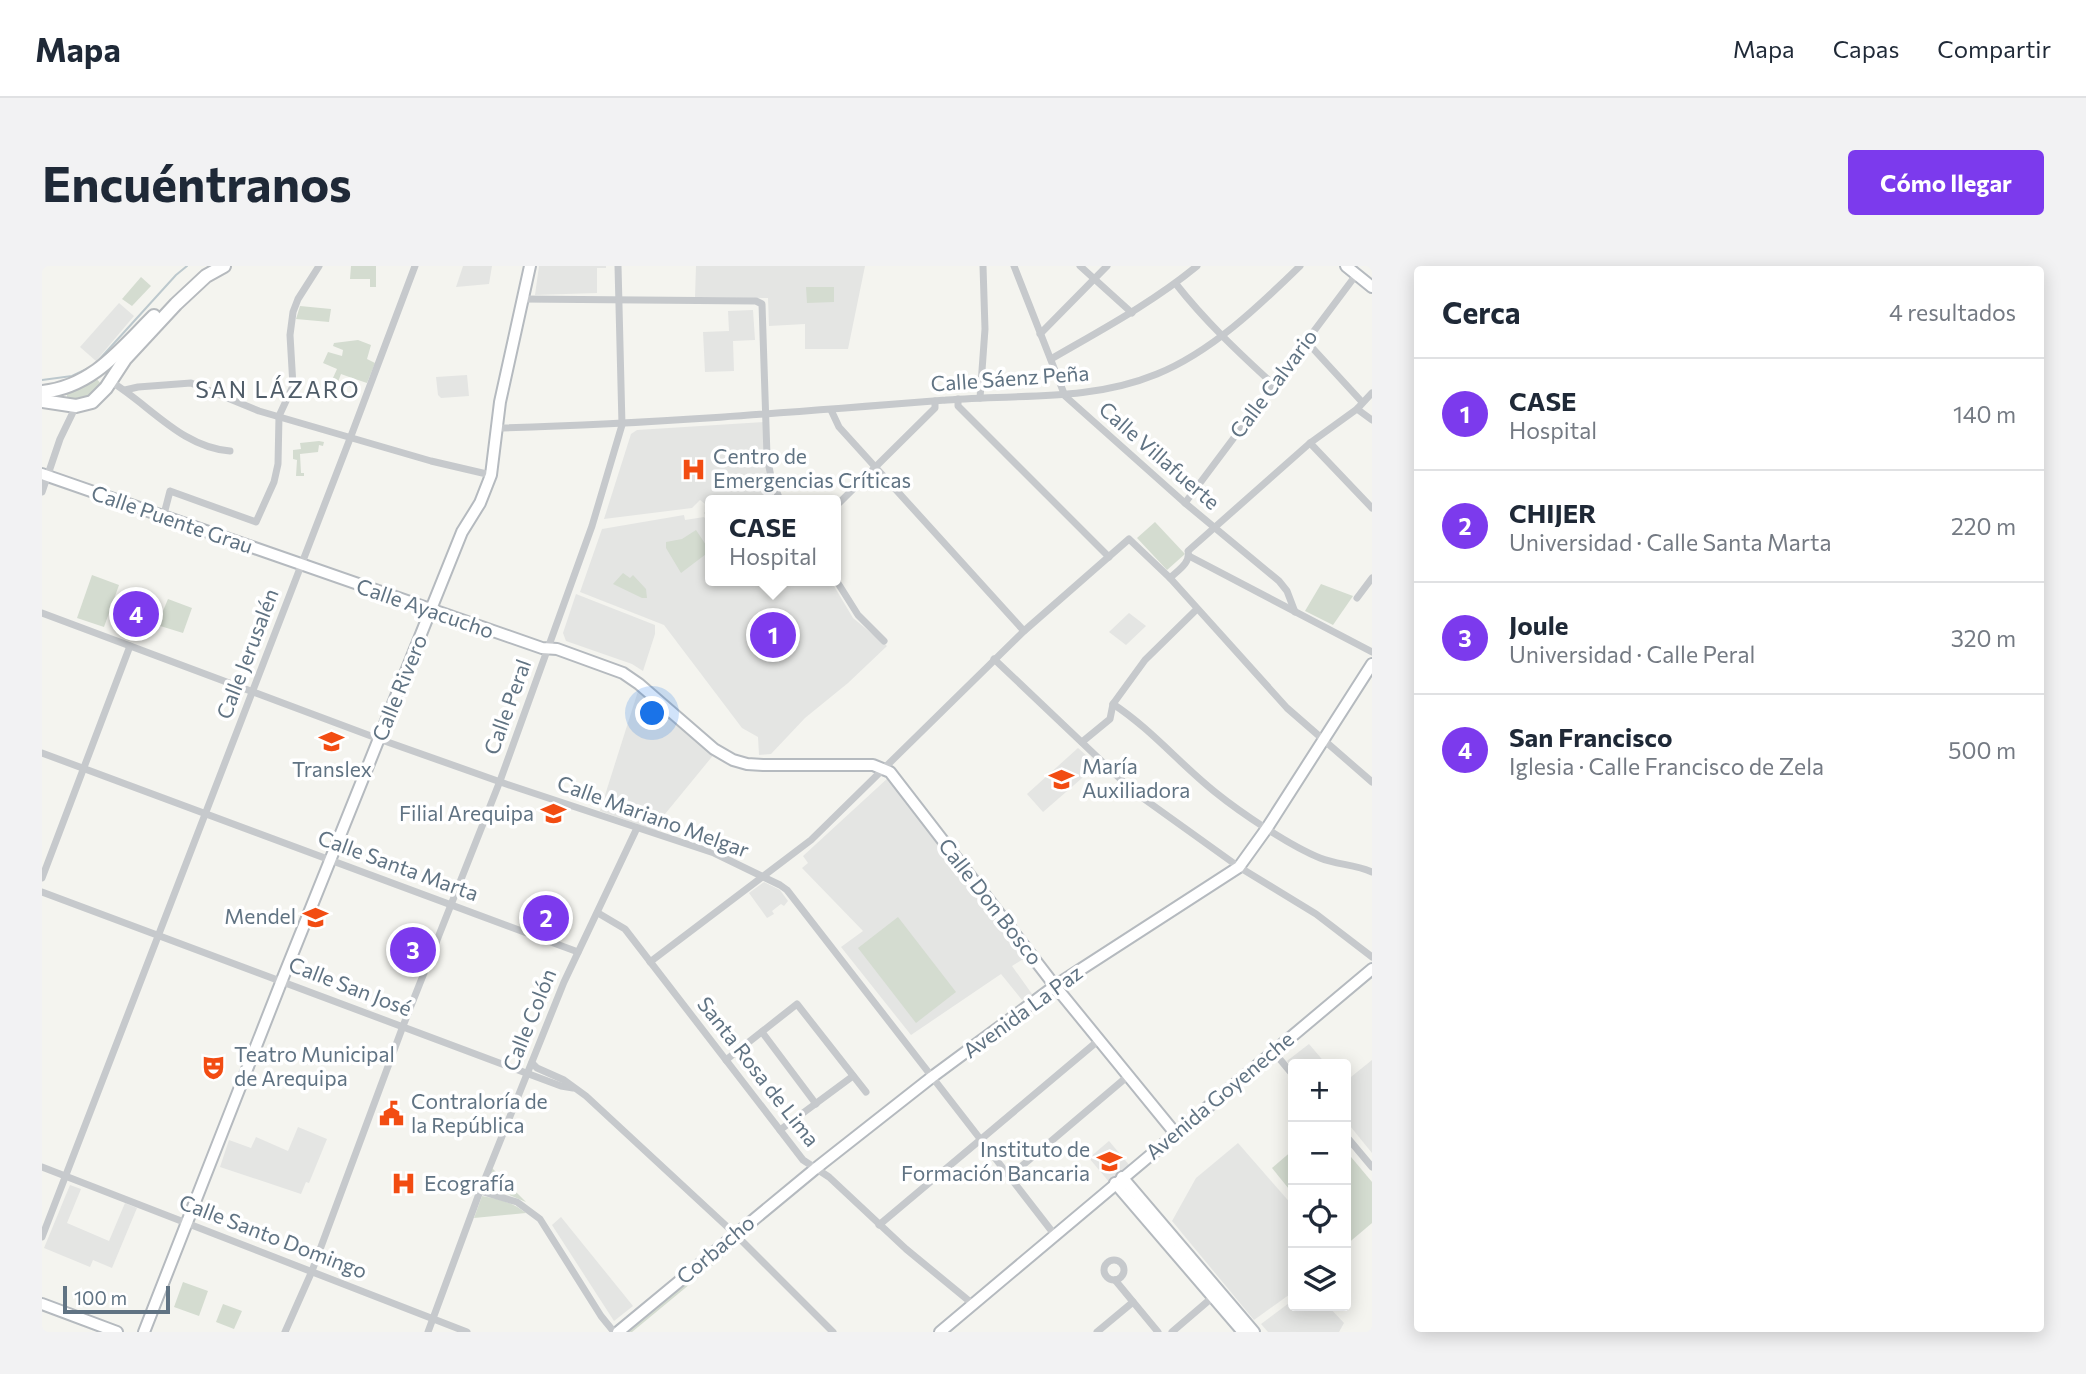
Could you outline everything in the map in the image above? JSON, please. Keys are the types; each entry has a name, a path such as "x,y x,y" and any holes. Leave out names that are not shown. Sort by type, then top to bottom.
{"main road":[{"path":"61,393 65,401 76,406 92,402 110,381 116,362 193,277 207,266"},
{"path":"42,401 116,362 206,276 224,266"},
{"path":"42,392 61,393 76,406"}],"street":[{"path":"163,518 170,491 256,522 274,482 278,464 279,416 293,386 290,335 293,312 319,266"},
{"name":"Calle Jerusalén","path":"42,1237 415,266"},
{"name":"Calle Rivero","path":"144,1332 462,532 480,503 491,475 497,428 530,266"},
{"name":"Calle Peral","path":"285,1332 312,1271 403,1026 499,781 592,526 622,425 618,266"},
{"path":"980,398 985,329 983,266"},
{"name":"Calle Villafuerte","path":"1014,266 1065,396 1279,582 1287,592 1295,612"},
{"path":"1080,266 1132,313"},
{"path":"1040,334 1107,266"},
{"path":"1051,359 1132,313 1198,266"},
{"name":"Calle Sáenz Peña","path":"497,428 622,425 958,399 1065,396 1096,392 1158,374 1186,360 1221,336 1300,266"},
{"path":"1346,266 1358,269 1372,281"},
{"path":"1358,269 1372,287"},
{"name":"Calle Calvario","path":"1185,503 1358,269"},
{"path":"1176,284 1221,336 1274,385"},
{"path":"522,299 755,301 762,304 767,456 778,495"},
{"path":"1306,341 1362,402"},
{"path":"110,381 184,435 205,447 230,451"},
{"path":"125,390 191,383 259,411 431,461 491,475"},
{"path":"1170,578 1189,556 1188,551 1310,443 1357,409 1372,393"},
{"path":"958,399 958,406 1109,557"},
{"path":"841,501 935,408 935,401"},
{"path":"259,411 270,405"},
{"path":"42,492 45,475 76,406"},
{"path":"1357,409 1372,420"},
{"path":"831,410 839,427 1024,631"},
{"path":"1310,443 1372,508"},
{"name":"Calle Puente Grau","path":"45,475 302,566"},
{"path":"598,913 625,929 650,962 811,840 1024,631 1129,539 1170,578 1287,708 1372,782"},
{"path":"1189,556 1372,652"},
{"name":"Calle Ayacucho","path":"302,566 635,677 714,749 731,759 747,764 873,765 884,769"},
{"path":"1357,598 1372,578"},
{"path":"840,586 858,615 884,641"},
{"path":"1082,742 1110,719 1113,704 1145,660 1197,609"},
{"name":"Calle Mariano Melgar","path":"42,613 379,739 714,853 787,890 1054,1234"},
{"path":"42,878 130,646"},
{"path":"995,659 1133,791 1239,867 1317,914 1372,957"},
{"path":"1239,867 1372,664"},
{"path":"1113,704 1135,719 1215,792 1267,828 1319,858 1372,872"},
{"name":"Calle Santa Marta","path":"42,753 578,952"},
{"name":"Calle Don Bosco","path":"884,769 890,772 1055,986 1175,1133"},
{"name":"Calle Colón","path":"428,1332 480,1191 564,982 637,828"},
{"name":"Avenida La Paz","path":"815,1169 932,1077 1055,986 1239,867"},
{"name":"Calle San José","path":"42,892 561,1086 573,1088"},
{"name":"Santa Rosa de Lima","path":"650,962 803,1160 829,1177 879,1225 974,1305"},
{"name":"Avenida Goyeneche","path":"940,1332 1372,969"},
{"path":"726,1060 797,1004 866,1091"},
{"path":"762,1032 816,1104"},
{"path":"879,1225 1099,1040"},
{"path":"1273,1051 1288,1069"},
{"path":"532,1063 564,1080 586,1096 735,1234 833,1332"},
{"path":"780,1130 853,1076"},
{"path":"1010,1176 1128,1076"},
{"path":"1351,1142 1372,1167"},
{"name":"Calle Santo Domingo","path":"42,1167 467,1332"},
{"name":"Corbacho","path":"616,1331 815,1169"},
{"path":"1119,1180 1215,1294 1242,1332"},
{"path":"480,1191 517,1202 540,1219 601,1316 616,1331"},
{"path":"1115,1280 1158,1332"},
{"path":"1172,1332 1215,1294"},
{"path":"1215,1294 1254,1332"},
{"path":"1097,1332 1133,1302"},
{"path":"42,1304 117,1332"}],"shaded area":[{"path":"351,266 376,266 376,287 370,287 370,279 350,279"},
{"path":"463,266 492,266 489,284 456,287"},
{"path":"539,266 606,268 597,268 597,293 535,295"},
{"path":"696,266 865,266 848,349 805,349 805,324 769,326 768,298 695,297"},
{"path":"141,277 151,286 132,306 122,299"},
{"path":"806,287 834,287 834,302 807,303"},
{"path":"119,303 134,316 96,361 80,347"},
{"path":"300,306 331,309 329,322 296,319"},
{"path":"753,310 755,340 733,341 734,371 705,372 703,332 729,331 728,311"},
{"path":"358,340 371,345 367,359 375,363 367,383 355,379 353,388 349,387 352,378 341,374 338,382 332,380 337,369 323,363 328,352 342,356 343,350 333,346 334,343"},
{"path":"467,375 469,396 441,398 438,395 436,377"},
{"path":"95,377 103,386 89,398 67,398 67,392"},
{"name":"Centro de Emergencias Críticas","path":"764,422 767,476 773,495 705,495 705,504 700,500 692,508 604,519 631,434 637,430"},
{"path":"324,442 323,446 319,445 318,452 300,454 301,473 304,473 304,476 296,476 297,460 293,459 293,450 301,449 300,443"},
{"path":"684,515 685,520 704,517 705,586 834,586 853,618 887,646 805,718 771,754 759,755 758,737 742,728 664,625 580,592 602,529"},
{"path":"1155,522 1185,554 1167,570 1137,538"},
{"path":"696,530 705,544 705,555 681,573 666,548 666,542 682,539"},
{"path":"623,573 630,578 633,575 646,589 647,598 613,584"},
{"path":"92,575 119,585 104,627 77,618"},
{"path":"1321,584 1353,596 1333,625 1305,611"},
{"path":"576,594 655,625 655,634 643,671 632,664 566,641 563,633"},
{"path":"168,599 192,608 183,633 157,625"},
{"path":"1129,613 1146,626 1126,645 1109,632"},
{"path":"639,688 715,753 665,814 657,831 600,811"},
{"name":"María Auxiliadora","path":"1078,748 1097,765 1043,812 1027,794"},
{"path":"889,777 937,836 1025,958 1012,966 1032,994 1022,1000 1001,974 911,1035 841,947 863,931 802,868 808,863 803,856"},
{"path":"764,882 780,890 788,901 784,906 781,904 772,911 774,914 767,918 749,893"},
{"path":"898,917 956,992 916,1023 858,948"},
{"path":"409,931 414,933 412,939 426,944 419,964 399,957"},
{"path":"1309,1044 1322,1059 1290,1059"},
{"path":"1372,1060 1372,1153 1351,1127 1351,1077"},
{"path":"298,1127 327,1139 309,1183 306,1182 301,1194 220,1167 229,1140 251,1148 256,1137 288,1151"},
{"name":"Instituto de Formación Bancaria","path":"1109,1141 1130,1166 1110,1183 1089,1158"},
{"path":"1238,1143 1288,1200 1288,1296 1254,1320 1172,1221 1196,1178"},
{"path":"1288,1154 1288,1188 1272,1168"},
{"path":"1351,1157 1372,1182 1372,1223 1351,1241"},
{"path":"492,1168 526,1202 502,1192 484,1190"},
{"path":"70,1185 81,1189 67,1223 109,1241 125,1203 137,1208 112,1268 93,1260 90,1267 44,1248"},
{"path":"482,1196 516,1206 526,1213 474,1218"},
{"path":"561,1217 633,1306 614,1321 552,1225"},
{"path":"729,1245 736,1246 632,1332 624,1332"},
{"path":"183,1282 208,1291 199,1316 174,1307"},
{"path":"223,1304 242,1311 234,1329 216,1322"},
{"path":"1288,1304 1288,1311 1333,1311 1344,1323 1339,1332 1268,1332 1261,1324"}],"waterway":[{"path":"97,362 187,266"},
{"path":"42,380 72,376 93,366"}],"place":[{"name":"Centro de Emergencias Críticas","path":"693,469"},
{"name":"San Francisco","path":"136,614"},
{"name":"CASE","path":"773,635"},
{"name":"Translex","path":"332,741"},
{"name":"María Auxiliadora","path":"1062,779"},
{"name":"Filial Arequipa","path":"554,814"},
{"name":"Mendel","path":"316,917"},
{"name":"CHIJER","path":"546,918"},
{"name":"Joule","path":"413,950"},
{"name":"Teatro Municipal de Arequipa","path":"214,1067"},
{"name":"Contraloría de la República","path":"391,1114"},
{"name":"Instituto de Formación Bancaria","path":"1110,1162"},
{"name":"Ecografía","path":"404,1184"}],"district":[{"name":"SAN LÁZARO","path":"278,390"}]}
